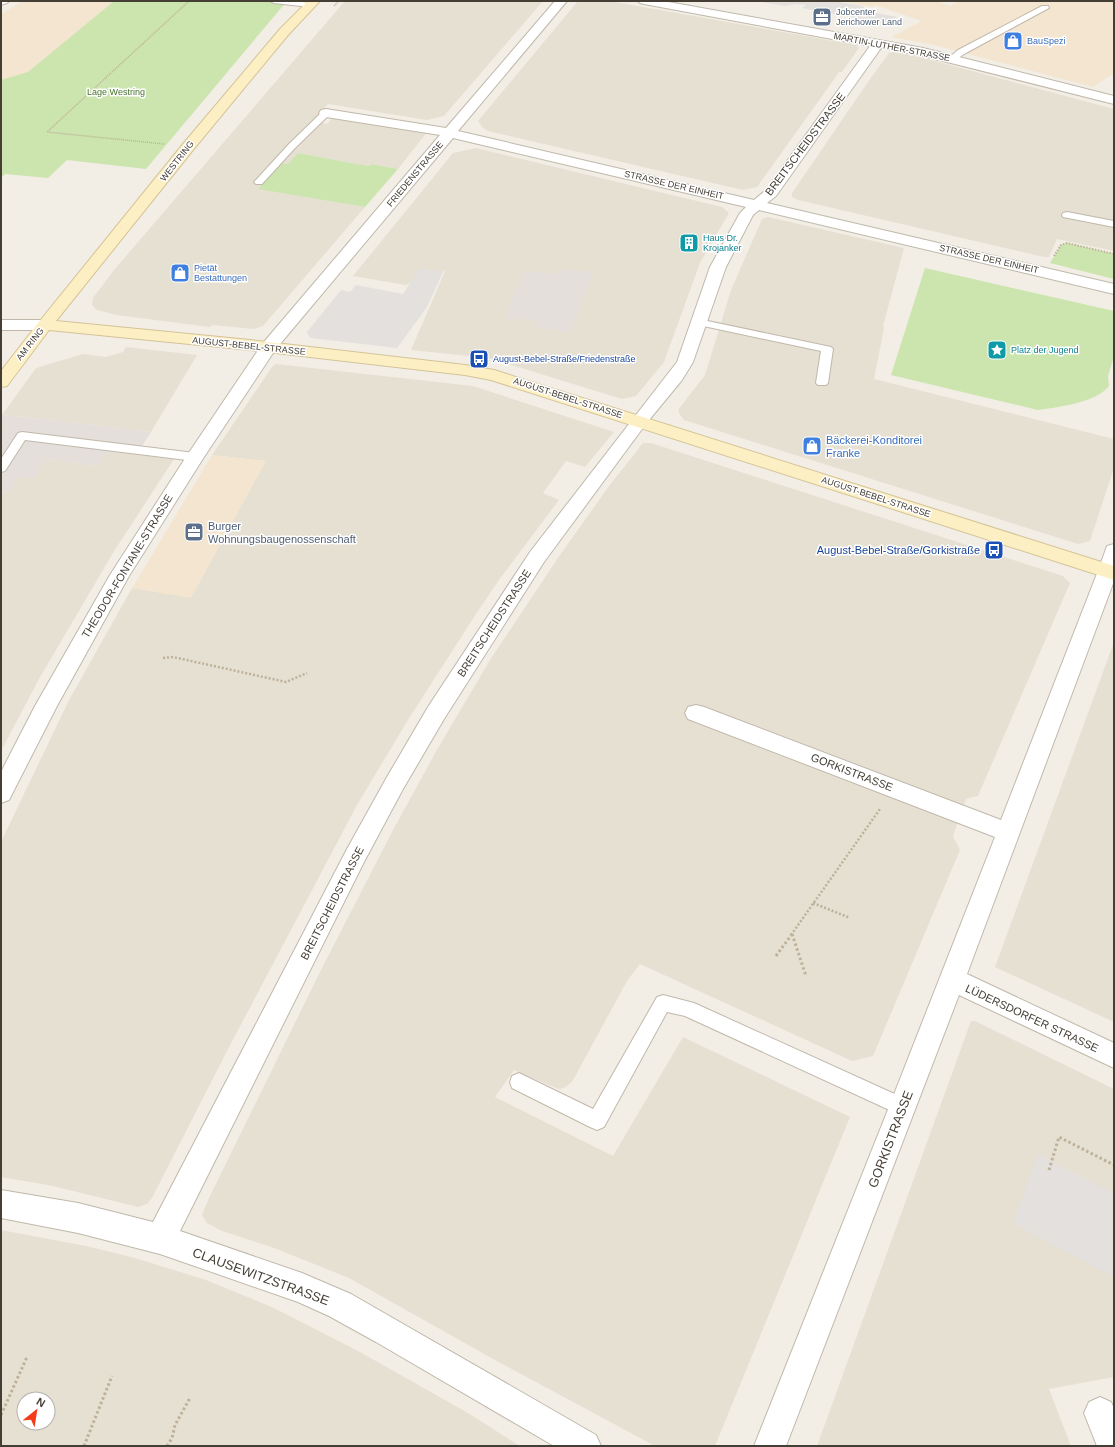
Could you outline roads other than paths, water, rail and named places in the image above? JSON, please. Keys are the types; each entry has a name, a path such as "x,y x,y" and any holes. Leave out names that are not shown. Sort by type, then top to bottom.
{"street":[{"name":"FRIEDENSTRASSE","path":"269,348 561,1"},
{"name":"MARTIN-LUTHER-STRASSE","path":"644,1 878,43 1113,98"},
{"name":"WESTRING","path":"45,325 148,198 188,146 284,32 312,3"},
{"name":"BREITSCHEIDSTRASSE","path":"160,1239 355,856 436,713 537,557 639,421 676,376 685,362 718,267 747,213 771,193 878,43"},
{"name":"STRASSE DER EINHEIT","path":"326,112 450,133 758,204 1114,289"},
{"name":"AUGUST-BEBEL-STRASSE","path":"1,325 45,325 481,372 1112,565"},
{"name":"AM RING","path":"1,382 45,325"},
{"name":"THEODOR-FONTANE-STRASSE","path":"1,794 46,706 108,595 195,457 269,348"},
{"name":"GORKISTRASSE","path":"770,1446 903,1107 951,979 1112,565"},
{"name":"GORKISTRASSE","path":"696,712 1008,832"},
{"name":"LÜDERSDORFER STRASSE","path":"951,979 1114,1056"},
{"name":"CLAUSEWITZSTRASSE","path":"1,1204 78,1218 160,1239 302,1288 340,1305 387,1330 585,1446"},
{"path":"1100,1413 1113,1446"}],"lane":[{"path":"274,1 312,3"},
{"path":"951,59 961,52 1045,8"},
{"name":"STRASSE DER EINHEIT","path":"260,182 292,146 326,112"},
{"path":"1067,215 1114,224"},
{"path":"698,322 827,349 822,383"},
{"path":"1,468 22,436 195,457"},
{"path":"519,1082 597,1121 663,1003 688,1009 903,1107"}],"place":[{"name":"Jobcenter Jerichower Land","path":"822,17"},
{"name":"BauSpezi","path":"1013,41"},
{"name":"Haus Dr. Krojanker","path":"689,243"},
{"name":"Pietät Bestattungen","path":"180,273"},
{"name":"Platz der Jugend","path":"997,350"},
{"name":"August-Bebel-Straße/Friedenstraße","path":"479,359"},
{"name":"Bäckerei-Konditorei Franke","path":"812,446"},
{"name":"Burger Wohnungsbaugenossenschaft","path":"194,532"},
{"name":"August-Bebel-Straße/Gorkistraße","path":"994,550"}],"park label":[{"name":"Lage Westring","path":"116,92"}]}
